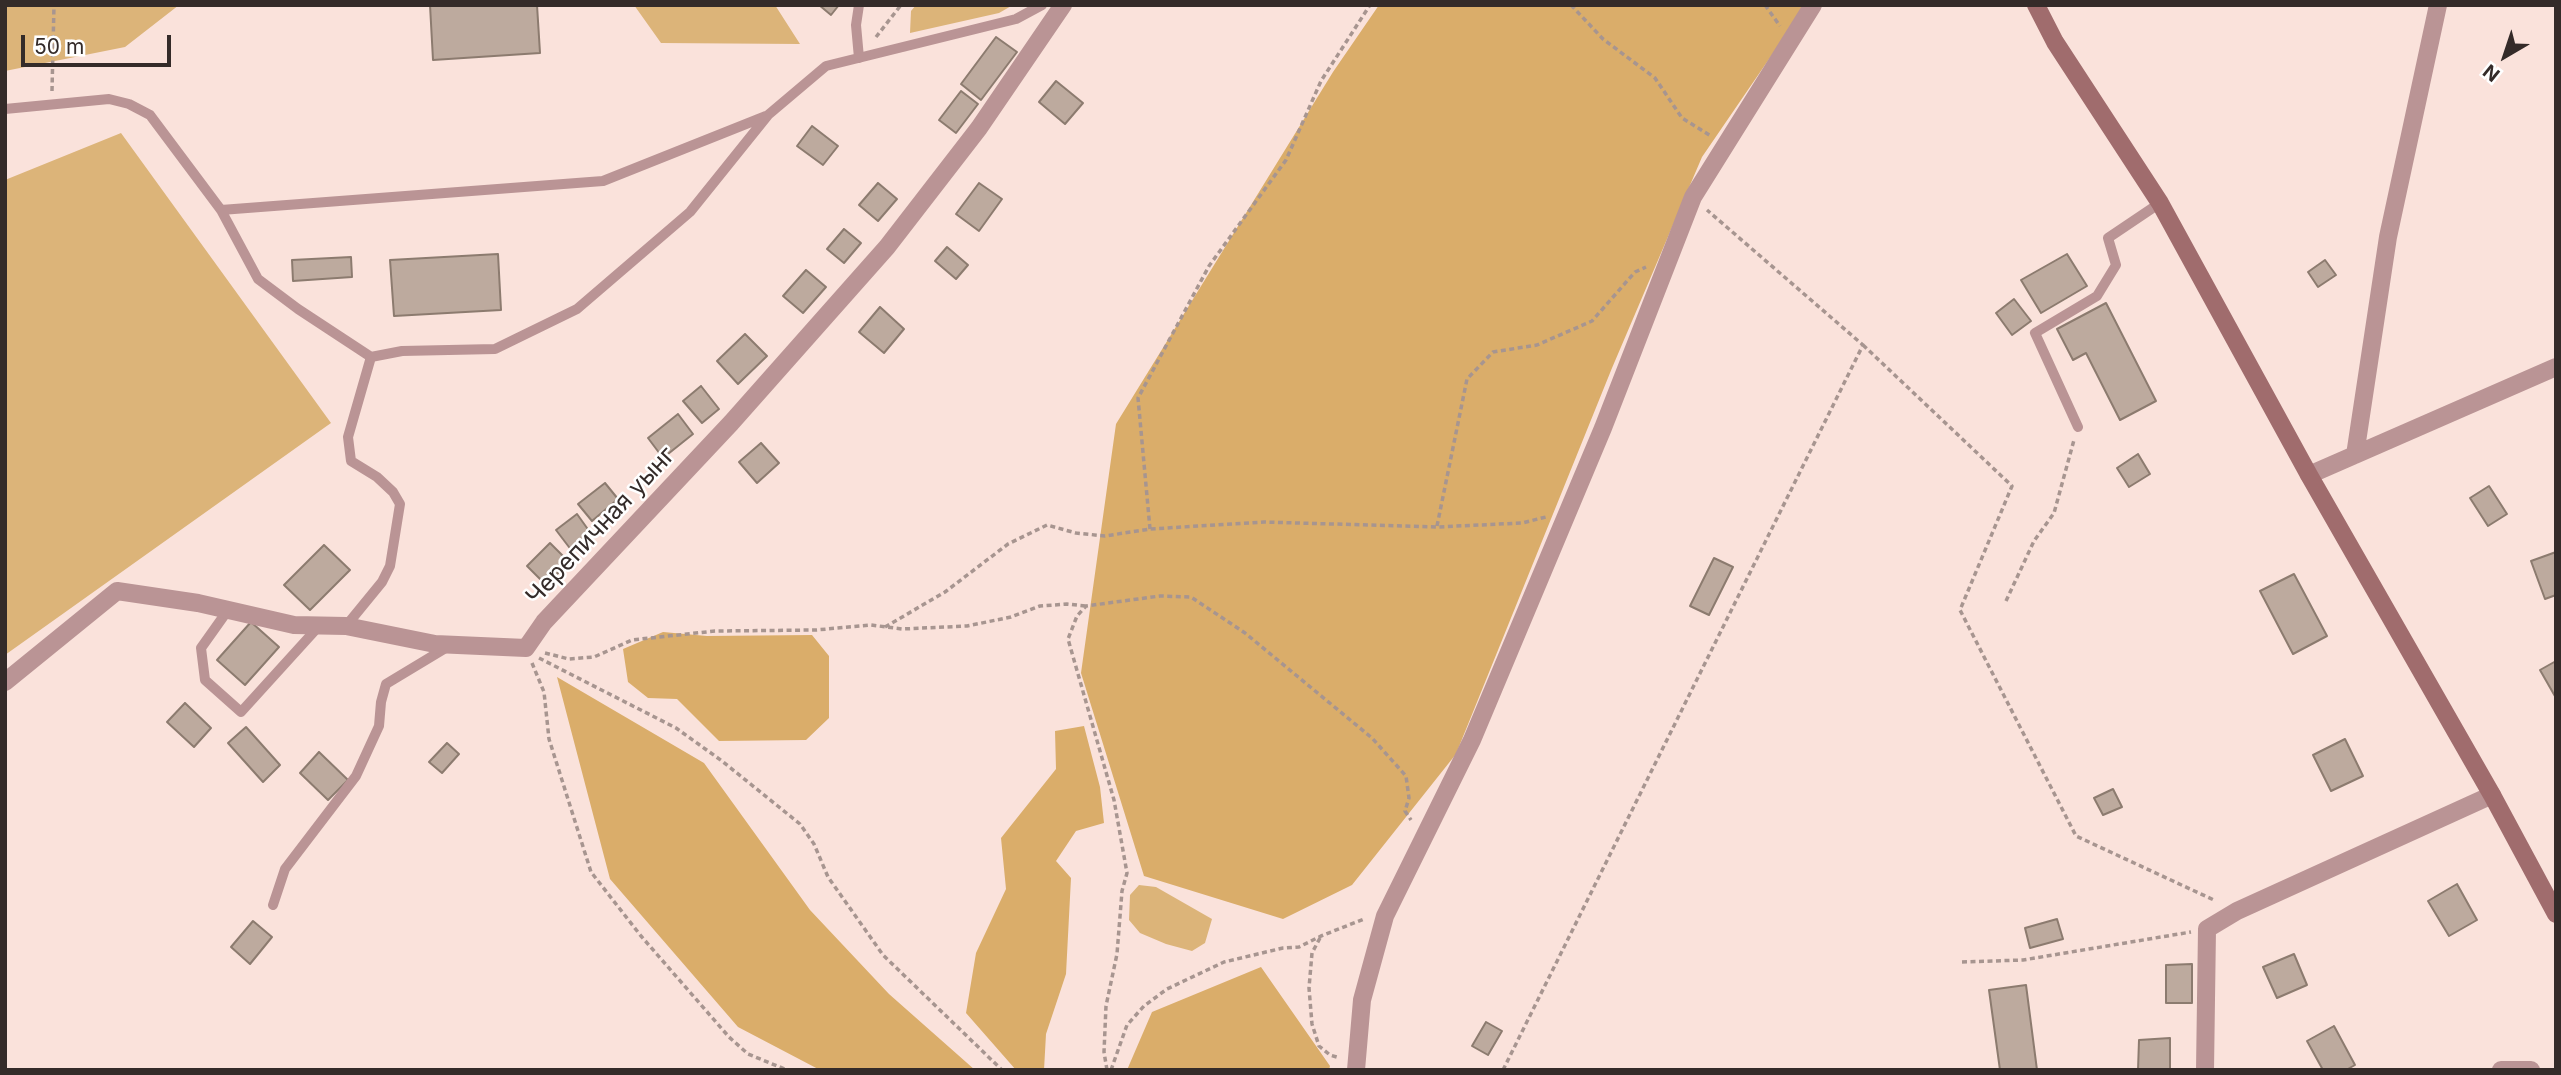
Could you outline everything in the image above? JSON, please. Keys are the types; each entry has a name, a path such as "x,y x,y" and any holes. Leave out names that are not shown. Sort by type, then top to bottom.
{"main road":[{"path":"2036,5 2055,42 2160,203 2309,475 2492,795 2556,914"}],"street":[{"name":"Черепичная уынг","path":"526,648 544,622 731,423 887,247 979,128 1063,5"},
{"path":"1356,1066 1362,1000 1385,916 1472,740 1603,428 1693,197 1813,5"},
{"path":"2355,455 2388,237 2438,5"},
{"path":"2309,475 2556,367"},
{"path":"5,682 117,591 228,610 294,625 346,626 435,644 526,648"},
{"path":"2205,1070 2207,929 2237,911 2492,795"},
{"path":"2501,1070 2531,1070"}],"lane":[{"path":"859,5 856,25 859,58"},
{"path":"5,109 108,99 129,104 150,115 221,210 258,279 371,357 402,351 495,349 578,309 690,212 768,115 826,66 1016,19 1042,5"},
{"path":"221,210 603,181 768,115"},
{"path":"2078,427 2035,333 2097,296 2116,265 2108,238 2160,203"},
{"path":"346,626 382,582 390,566 400,504 393,492 376,477 351,461 348,437 371,357"},
{"path":"228,610 201,648 205,680 241,712 320,625"},
{"path":"273,905 285,869 356,776 379,726 386,684 452,645"}],"path":[{"path":"52,104 54,5"},
{"path":"859,58 901,5"},
{"path":"1150,529 1138,398 1209,266 1286,160 1321,80 1370,5"},
{"path":"1571,5 1604,39 1655,78 1682,118 1724,145"},
{"path":"1693,197 1863,345 2012,486 1960,610 2076,836 2237,911"},
{"path":"1437,527 1467,379 1493,352 1537,345 1592,321 1635,272 1670,255"},
{"path":"1503,1070 1863,345"},
{"path":"2006,601 2034,541 2054,513 2078,427"},
{"path":"885,627 945,592 1007,544 1047,526 1105,536 1150,529 1264,522 1437,527 1522,523 1568,511"},
{"path":"526,648 569,659 594,657 632,640 715,631 816,630 871,625 902,629 967,626 1011,617 1040,606 1086,606 1160,596 1191,597 1245,633 1372,738 1406,776 1409,799 1405,811 1415,826 1426,834"},
{"path":"1086,606 1077,615 1069,639 1114,800 1127,873 1122,891 1117,954 1106,1006 1104,1052 1109,1070"},
{"path":"526,648 544,692 549,739 591,872 648,946 729,1037 748,1054 787,1070"},
{"path":"526,648 548,664 676,728 723,761 800,824 814,844 828,877 883,955 1002,1070"},
{"path":"1109,1070 1127,1025 1144,1006 1167,989 1224,962 1283,948 1300,947 1360,920 1385,916"},
{"path":"1962,962 2023,960 2207,929"},
{"path":"1321,936 1312,953 1309,988 1312,1024 1319,1046 1331,1055 1356,1066"}],"shaded area":[{"path":"5,5 179,5 125,47 5,71"},
{"path":"634,5 775,5 800,44 661,43"},
{"path":"916,5 1013,5 999,13 910,33 911,11"},
{"path":"1379,5 1806,5 1702,157 1612,368 1456,754 1352,885 1283,919 1144,876 1081,673 1116,424 1333,72"},
{"path":"121,133 331,423 5,655 5,180"},
{"path":"663,632 707,636 812,635 829,656 829,718 806,740 719,741 677,699 648,698 628,682 623,649"},
{"path":"557,677 704,763 810,910 889,994 975,1070 820,1070 738,1027 610,879"},
{"path":"1084,726 1100,787 1104,823 1076,831 1056,861 1071,878 1066,974 1046,1034 1044,1070 1016,1070 966,1013 976,953 1006,889 1001,838 1056,769 1055,731"},
{"path":"1139,885 1156,887 1212,919 1205,943 1192,951 1140,933 1129,920 1130,895"},
{"path":"1261,967 1330,1066 1329,1070 1127,1070 1152,1012"}],"building":[{"path":"430,5 537,5 540,53 433,60"},
{"path":"819,5 839,5 831,15"},
{"path":"996,37 1017,52 981,100 961,84"},
{"path":"1056,81 1083,103 1065,124 1039,102"},
{"path":"961,91 978,104 956,133 939,120"},
{"path":"812,126 838,146 823,165 797,146"},
{"path":"878,183 897,199 878,221 859,205"},
{"path":"979,183 1002,199 979,231 956,214"},
{"path":"844,229 861,243 844,263 827,249"},
{"path":"947,247 968,265 956,279 935,261"},
{"path":"498,254 501,310 394,316 390,260"},
{"path":"2067,254 2087,286 2041,313 2021,280"},
{"path":"351,257 352,277 293,281 292,260"},
{"path":"2325,260 2336,275 2318,287 2308,272"},
{"path":"806,270 826,287 803,313 783,296"},
{"path":"2014,299 2031,321 2012,335 1996,313"},
{"path":"2106,303 2156,401 2120,420 2086,353 2073,360 2057,329"},
{"path":"880,307 904,329 884,353 859,332"},
{"path":"745,334 767,356 738,384 717,361"},
{"path":"701,386 719,409 702,423 683,401"},
{"path":"678,414 693,434 663,458 648,438"},
{"path":"761,443 779,463 757,483 739,462"},
{"path":"2138,454 2150,474 2129,487 2117,468"},
{"path":"605,483 618,499 592,521 578,504"},
{"path":"2489,486 2507,514 2488,526 2470,498"},
{"path":"577,514 592,535 572,551 556,530"},
{"path":"550,543 569,562 546,585 527,566"},
{"path":"324,545 350,570 310,610 284,585"},
{"path":"2556,552 2556,595 2545,599 2531,561"},
{"path":"1714,558 1733,567 1709,615 1690,606"},
{"path":"2294,574 2327,636 2293,654 2260,591"},
{"path":"251,622 279,647 245,685 217,660"},
{"path":"2556,661 2556,698 2540,670"},
{"path":"185,703 211,728 194,747 167,722"},
{"path":"246,727 280,765 263,782 228,743"},
{"path":"2345,739 2363,776 2331,791 2313,755"},
{"path":"447,743 459,754 442,773 429,762"},
{"path":"319,752 348,780 328,800 300,773"},
{"path":"2113,789 2122,807 2103,815 2094,798"},
{"path":"2457,884 2477,920 2449,936 2428,901"},
{"path":"2057,919 2063,939 2030,948 2025,928"},
{"path":"253,921 272,937 250,964 231,947"},
{"path":"2294,954 2307,985 2277,998 2263,967"},
{"path":"2192,964 2192,1003 2166,1003 2166,965"},
{"path":"2026,985 2037,1070 2000,1070 1989,990"},
{"path":"1486,1022 1502,1031 1488,1055 1472,1046"},
{"path":"2334,1026 2355,1065 2346,1070 2323,1070 2307,1041"},
{"path":"2170,1038 2170,1070 2138,1070 2139,1040"}]}
